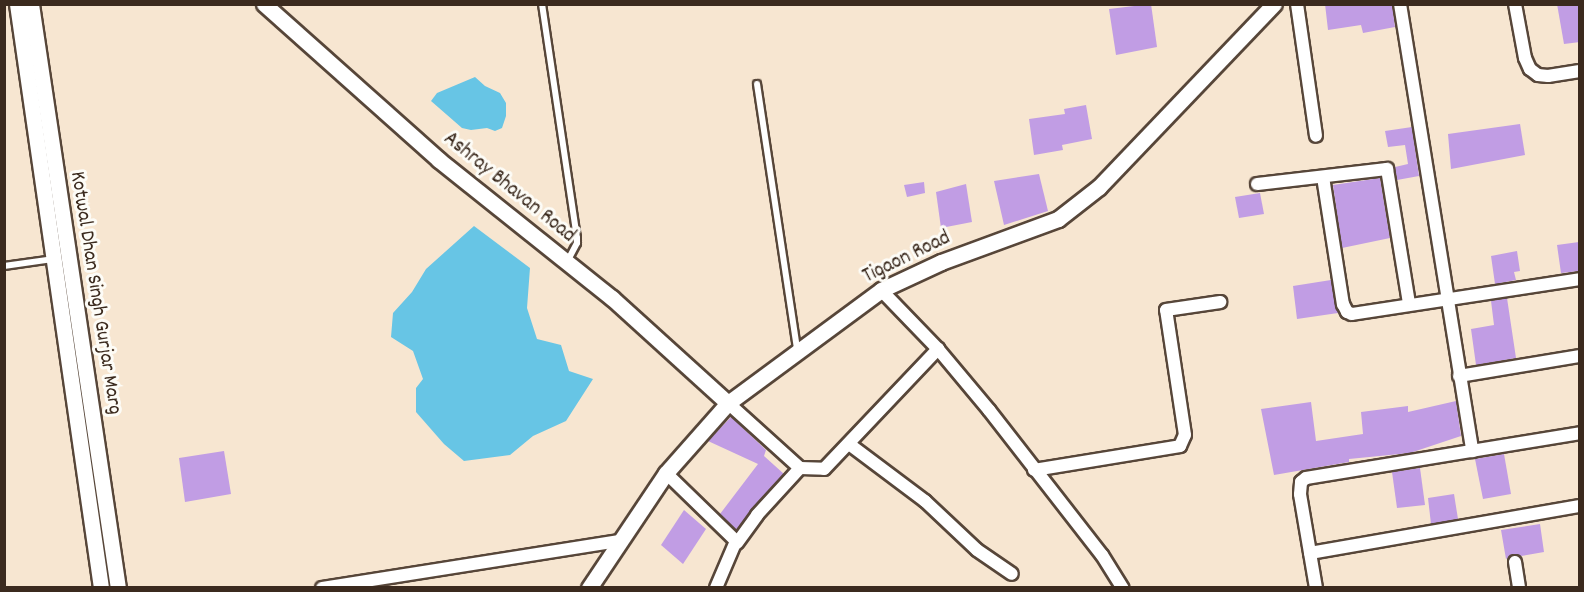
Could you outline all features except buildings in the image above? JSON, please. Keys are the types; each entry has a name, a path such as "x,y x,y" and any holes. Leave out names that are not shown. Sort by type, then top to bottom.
{"street":[{"name":"Kotwal Dhan Singh Gurjar Marg","path":"17,4 101,588"},
{"name":"Kotwal Dhan Singh Gurjar Marg","path":"31,4 118,588"},
{"name":"Ashray Bhavan Road","path":"264,4 439,160 612,298 728,404"},
{"name":"Tigaon Road","path":"589,588 618,541 666,473 728,404 881,290 941,262 1058,219 1099,188 1274,4"},
{"path":"1297,4 1316,136"},
{"path":"1400,4 1472,451"},
{"path":"1515,4 1525,58 1530,69 1538,75 1548,76 1580,71"},
{"path":"1257,184 1387,169 1408,304"},
{"path":"1323,177 1344,309 1352,314 1447,297 1580,279"},
{"path":"881,290 938,350 1102,555 1123,588"},
{"path":"1034,470 1180,446 1185,435 1166,310 1220,302"},
{"path":"728,404 800,468 827,468 938,350"},
{"path":"1459,376 1580,356"},
{"path":"1316,588 1300,494 1301,482 1306,478 1580,433"},
{"path":"849,444 925,501 977,550 1012,574"},
{"path":"716,588 736,543 757,515 800,468"},
{"path":"666,473 736,543"},
{"path":"1310,553 1580,507"},
{"path":"322,588 618,541"},
{"path":"1515,562 1519,588"}],"lane":[{"path":"542,4 577,237 577,243 567,262"},
{"path":"757,84 797,353"},
{"path":"4,266 54,259"}],"water":[{"path":"475,77 485,86 500,93 506,103 506,116 502,128 495,131 487,128 471,130 462,128 431,101 437,93"},
{"path":"474,226 530,268 527,308 537,339 561,345 569,371 593,379 566,421 533,436 510,455 464,461 444,444 416,412 416,388 423,379 413,351 391,337 393,313 412,292 426,269"}]}
